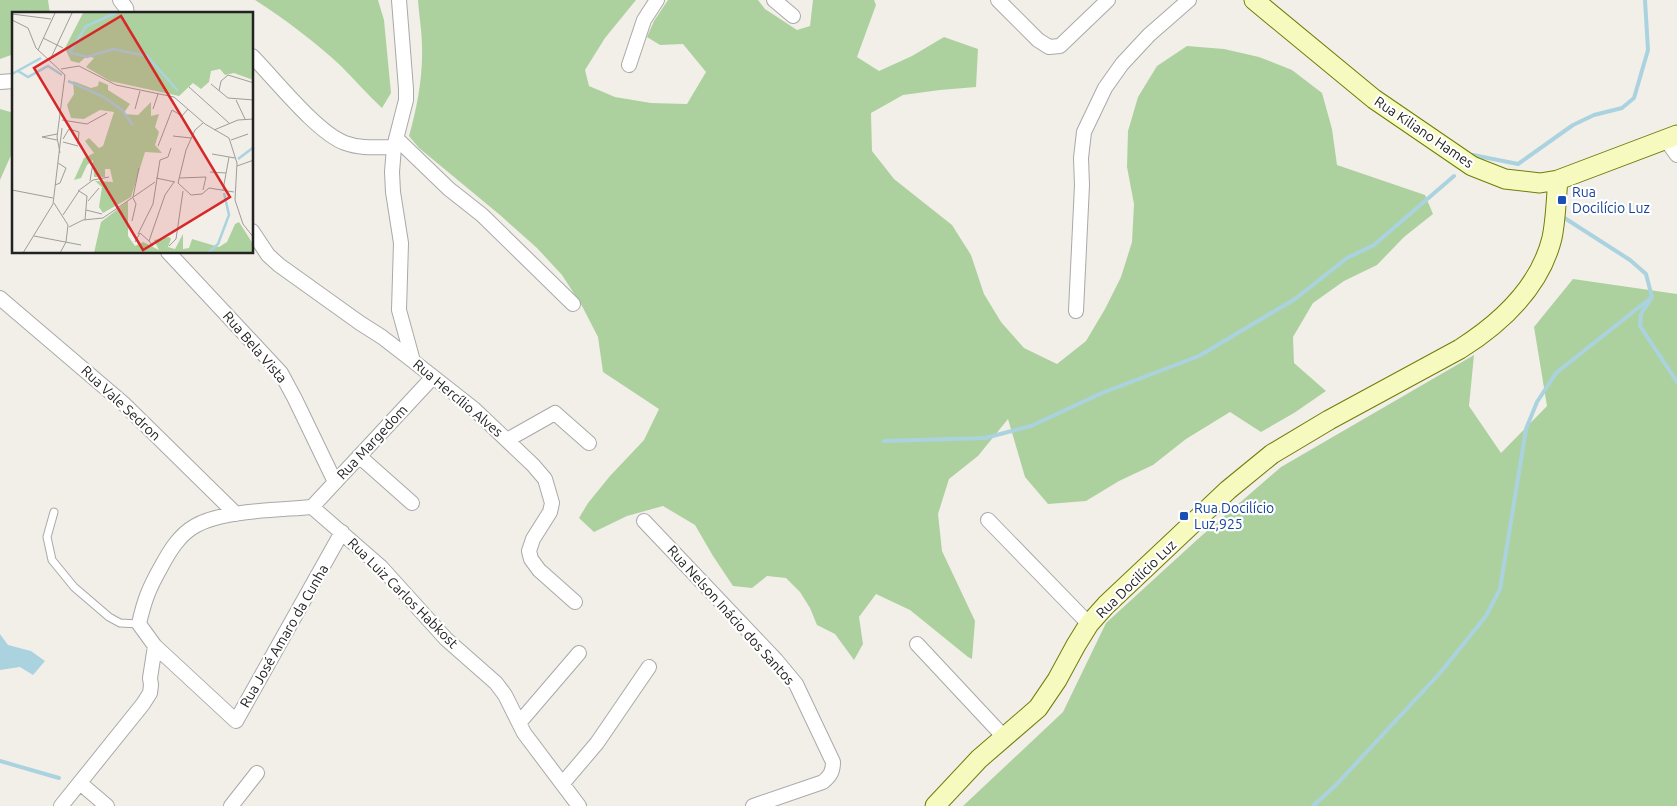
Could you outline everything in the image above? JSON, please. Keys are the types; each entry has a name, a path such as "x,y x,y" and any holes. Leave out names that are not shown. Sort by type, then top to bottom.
{"main road":[{"name":"Rua Kiliano Hames","path":"1254,0 1374,99 1472,166 1505,180 1540,182 1558,180 1673,143"},
{"name":"Rua Docilício Luz","path":"934,806 964,774 1038,708 1057,680 1089,624 1106,605 1228,490 1272,454 1329,420 1444,359 1480,336 1500,320 1526,290 1544,259 1555,219 1558,180"}],"street":[{"path":"120,0 127,12"},
{"path":"399,0 406,89 395,142 392,192 401,243 399,310 414,361"},
{"path":"629,65 644,20 658,0"},
{"path":"774,0 793,16"},
{"path":"998,0 1038,40 1049,47 1060,46 1108,0"},
{"path":"1076,311 1082,185 1081,158 1084,132 1105,88 1118,69 1149,35 1189,0"},
{"path":"254,58 316,123 336,139 359,147 395,142 482,215 573,304"},
{"name":"Rua Hercílio Alves","path":"254,233 268,255 279,265 360,323 382,336 474,409 545,479 552,503 550,512 533,539 529,551 531,559 539,570 575,602"},
{"name":"Rua Bela Vista","path":"170,254 281,374 336,482"},
{"name":"Rua Vale Sedron","path":"0,298 100,382 236,514"},
{"name":"Rua Margedom","path":"312,507 433,377"},
{"path":"507,440 554,413 589,443"},
{"path":"359,456 412,503"},
{"path":"61,806 150,693 155,646 139,624 144,600 152,582 176,544 186,532 208,520 236,514 312,507"},
{"name":"Rua Luiz Carlos Habkost","path":"312,507 381,567 446,638 496,683 505,695 524,733 579,806"},
{"path":"988,520 1089,624"},
{"name":"Rua Nelson Inácio dos Santos","path":"644,521 776,660 796,684 833,762 830,776 823,782 753,806"},
{"name":"Rua José Amaro da Cunha","path":"155,646 236,721 342,532"},
{"path":"916,644 1004,737"},
{"path":"519,723 579,653"},
{"path":"563,783 597,743 649,667"},
{"path":"231,806 257,773"},
{"path":"80,783 107,806"}],"lane":[{"path":"54,512 47,537 52,560 74,587 109,616 120,623 139,624"}],"green space":[{"path":"0,0 48,0 50,12 12,12 12,55 0,59"},
{"path":"255,0 378,0 384,20 391,93 382,108 321,48"},
{"path":"418,0 636,0 605,38 585,70 589,86 615,97 651,103 687,104 706,72 683,44 660,45 647,37 654,21 668,0 758,0 765,9 797,30 810,26 813,0 874,0 876,5 857,57 879,71 912,56 944,37 978,49 976,87 903,95 871,113 872,151 894,179 952,225 971,255 984,294 1001,322 1024,348 1057,364 1086,341 1121,277 1132,242 1134,204 1127,167 1128,131 1138,97 1157,66 1187,46 1224,49 1259,57 1292,70 1322,93 1332,129 1337,165 1425,195 1433,214 1404,237 1377,265 1344,281 1313,303 1293,337 1294,363 1326,391 1294,413 1261,432 1230,412 1186,439 1153,465 1119,481 1086,501 1048,504 1025,477 1008,419 978,456 949,479 938,514 942,551 975,621 972,659 910,610 876,594 859,617 863,644 854,660 835,634 817,625 810,608 800,592 786,578 767,576 752,588 733,586 695,525 663,506 627,516 594,532 579,518 588,503 610,476 644,440 659,409 603,372 598,337 582,306 562,275 537,248 419,148 409,136 417,103 422,69 422,41"},
{"path":"0,109 12,112 12,153 0,180"},
{"path":"1573,279 1677,294 1677,806 963,806 1063,712 1106,623 1199,538 1281,467 1474,355 1469,406 1501,453 1547,406 1534,327"}],"water":[{"path":"0,634 8,645 31,651 45,661 33,675 20,667 0,670"}],"waterway":[{"path":"1473,155 1518,164 1573,125 1594,115 1622,108 1634,98 1648,50 1645,0"},
{"path":"884,441 985,438 1031,426 1102,393 1199,356 1295,299 1347,258 1374,245 1454,176"},
{"path":"1563,217 1630,260 1646,274 1652,297 1641,314 1640,326 1677,382"},
{"path":"1313,806 1336,785 1440,673 1486,616 1500,589 1526,429 1537,402 1556,373 1652,297"},
{"path":"0,761 59,778"}],"place":[{"name":"Rua Docilício Luz","path":"1562,200"},
{"name":"Rua Docilício Luz,925","path":"1184,516"}]}
